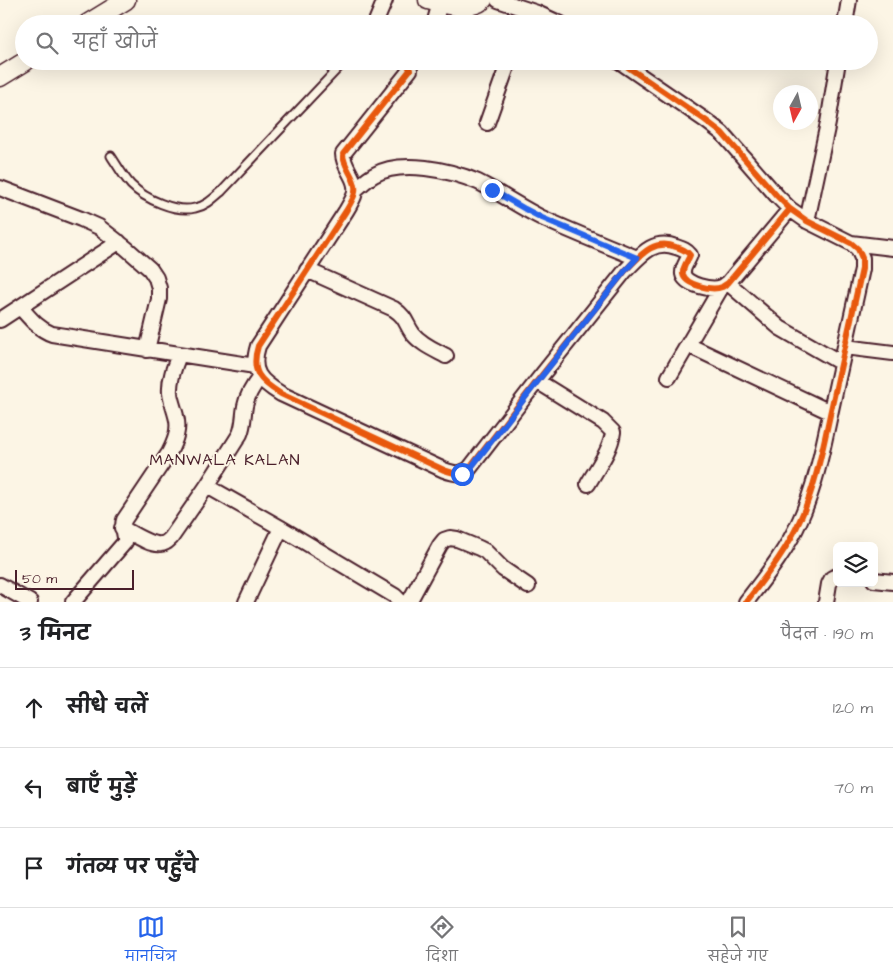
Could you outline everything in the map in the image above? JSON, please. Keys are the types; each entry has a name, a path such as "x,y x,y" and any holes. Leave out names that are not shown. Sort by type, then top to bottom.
{"street":[{"path":"102,15 126,0"},
{"path":"379,15 385,0"},
{"path":"434,15 434,2 451,6 467,6 483,0"},
{"path":"498,0 539,15"},
{"path":"846,15 849,0"},
{"path":"525,15 527,10"},
{"path":"0,77 15,68"},
{"path":"122,528 149,543 161,544 166,542 171,538 207,486 240,434 243,426 245,406 257,372 255,356 258,346 354,196 355,182 343,161 343,154 406,70"},
{"path":"487,123 506,70"},
{"path":"632,70 722,133 790,209 852,243 858,249 862,258 862,269 845,347 818,468 810,495 800,520 786,546 770,571 746,602"},
{"path":"807,220 828,123 837,70"},
{"path":"356,189 373,175 396,167 424,168 443,172 478,182 542,218 637,258"},
{"path":"0,188 99,227 150,269 156,278 159,288 159,299 147,350"},
{"path":"669,377 725,285 790,209"},
{"path":"0,320 119,242"},
{"path":"852,243 893,248"},
{"path":"20,307 39,328 52,334 179,355 257,372 268,386 282,394 452,474 462,474 470,469 625,271 637,258 654,245 670,244 686,250 690,255 683,270 683,275 689,282 711,288 725,285"},
{"path":"307,270 394,309 404,317 413,334 431,348 446,356"},
{"path":"725,285 780,328 841,363"},
{"path":"688,345 830,412"},
{"path":"845,347 893,353"},
{"path":"73,602 125,542 126,537 122,528 124,520 175,441 178,425 170,393 170,384 179,355"},
{"path":"538,381 603,422 613,432 608,448 588,484"},
{"path":"207,486 395,596 401,602"},
{"path":"246,602 281,528"},
{"path":"410,602 440,545 444,540 450,538 457,539 484,551 503,569 528,586"},
{"path":"826,602 829,584 833,578"},
{"path":"878,580 893,582"},
{"path":"0,585 30,602"}],"lane":[{"path":"111,156 125,178 140,193 175,208 197,208 222,191 336,70"}],"cycle path":[{"path":"410,70 343,154 355,185 354,196 258,346 255,363 262,380 281,394 444,470 457,473 469,469 625,271 648,250 660,245 668,245 684,250 690,255 683,269 685,278 700,286 722,287 728,283 790,209"},
{"path":"632,70 722,133 790,209 807,221 851,243 858,249 862,258 862,269 822,452 806,507 789,542 746,602"}],"district":[{"name":"MANWALA KALAN","path":"225,460"}],"route":[{"path":"462,474 470,469 548,367 637,258 542,218 492,190"}]}
